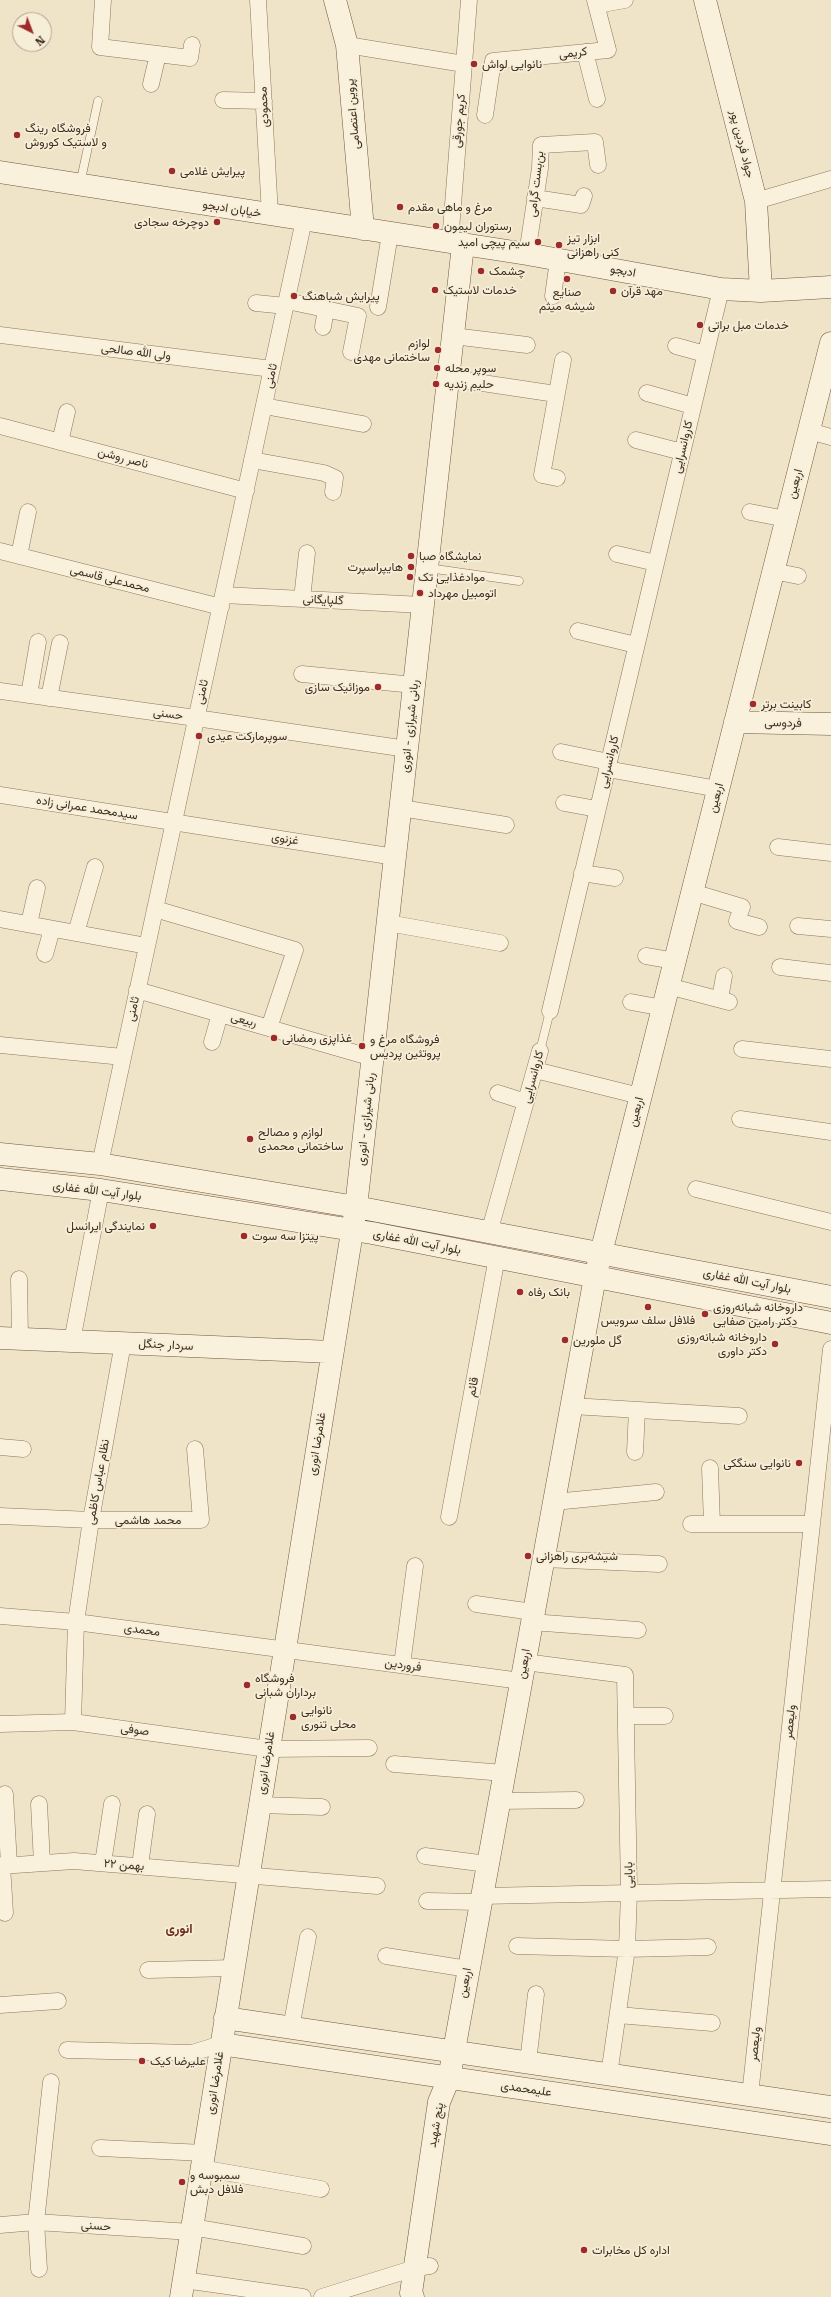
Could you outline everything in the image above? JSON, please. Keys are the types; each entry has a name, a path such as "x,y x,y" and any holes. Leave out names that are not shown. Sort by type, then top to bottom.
{"street":[{"path":"103,0 100,47 190,58 192,45"},
{"name":"محمودی","path":"258,0 270,215"},
{"name":"پروین اعتصامی","path":"335,0 347,45 363,229"},
{"name":"کریم جورقی","path":"456,244 464,64 469,0"},
{"path":"596,3 625,0"},
{"name":"جواد فردین پور","path":"705,0 756,201 761,291"},
{"name":"کریمی","path":"485,115 493,61 608,50 596,3"},
{"path":"347,45 464,64"},
{"path":"585,52 597,99"},
{"path":"151,84 158,54"},
{"path":"223,100 264,101"},
{"name":"بن‌بست گرامی","path":"527,254 541,145 596,142 598,165"},
{"name":"خیابان ادبجو","path":"0,172 456,244"},
{"path":"756,201 831,179"},
{"path":"535,198 581,205 584,196"},
{"name":"ثامنی","path":"100,1164 304,220"},
{"path":"378,307 390,234"},
{"name":"ادبجو","path":"456,244 527,254 721,289 761,291 831,287"},
{"name":"ربانی شیرازی - انوری","path":"351,1230 356,1206 449,378 453,336 456,244"},
{"path":"553,296 558,260"},
{"name":"کاروانسرایی","path":"550,1011 721,289"},
{"path":"256,303 287,303 358,316 351,352"},
{"path":"323,327 326,309"},
{"name":"ولی الله صالحی","path":"0,335 272,369"},
{"path":"453,336 527,344"},
{"name":"اربعین","path":"449,2078 532,1617 600,1254 831,343"},
{"path":"676,346 705,354"},
{"path":"557,478 542,475 562,360"},
{"path":"449,378 556,394"},
{"path":"647,393 693,406"},
{"path":"264,406 363,424"},
{"path":"60,442 67,412"},
{"name":"ناصر روشن","path":"0,426 246,490"},
{"path":"809,431 831,437"},
{"path":"636,440 682,452"},
{"path":"252,460 324,473 335,478 333,492"},
{"path":"19,556 28,512"},
{"path":"750,512 786,519"},
{"name":"محمدعلی قاسمی","path":"0,551 222,601"},
{"path":"302,599 307,553"},
{"path":"617,554 656,564"},
{"path":"773,571 798,576"},
{"name":"گلپایگانی","path":"222,601 302,599 423,605"},
{"path":"578,631 636,645"},
{"path":"29,695 38,642"},
{"path":"49,698 60,642"},
{"path":"302,674 414,685"},
{"name":"حسنی","path":"0,691 407,749"},
{"name":"فردوسی","path":"735,722 831,724"},
{"path":"561,752 608,765 718,789"},
{"name":"سیدمحمد عمرانی زاده","path":"0,795 174,822"},
{"path":"564,803 598,809"},
{"path":"401,808 506,825"},
{"name":"غزنوی","path":"174,822 395,856"},
{"path":"778,847 831,853"},
{"path":"76,933 95,867"},
{"path":"582,873 614,878"},
{"path":"29,924 37,888"},
{"path":"692,892 742,907 737,921 759,927"},
{"path":"155,909 295,950 269,1028"},
{"path":"0,919 147,946"},
{"path":"388,923 500,943"},
{"path":"798,926 831,929"},
{"path":"46,954 52,928"},
{"path":"646,956 674,961"},
{"path":"780,967 831,973"},
{"path":"668,986 724,1000 724,976"},
{"name":"ربیعی","path":"137,990 373,1058"},
{"path":"631,1002 663,1008"},
{"path":"212,1042 220,1014"},
{"path":"0,1045 123,1057"},
{"path":"742,1049 831,1059"},
{"name":"کاروانسرایی","path":"489,1233 540,1051"},
{"path":"535,1070 640,1096"},
{"path":"498,1093 526,1102"},
{"path":"740,1119 831,1132"},
{"name":"بلوار آیت الله غفاری","path":"0,1154 100,1164 356,1206 489,1233 831,1297"},
{"name":"بلوار آیت الله غفاری","path":"0,1180 101,1190 351,1230 497,1257 831,1323"},
{"path":"696,1189 831,1222"},
{"path":"72,1341 101,1190"},
{"name":"غلامرضا انوری","path":"182,2288 351,1230"},
{"name":"قائم","path":"449,1517 497,1257"},
{"path":"10,1338 19,1279"},
{"name":"سردار جنگل","path":"10,1338 332,1352"},
{"name":"نظام عباس کاظمی","path":"73,1722 76,1622 91,1520 123,1343"},
{"name":"ولیعصر","path":"750,2095 812,1524 825,1461 831,1349"},
{"path":"572,1406 739,1416"},
{"path":"635,1452 637,1410"},
{"path":"0,1447 23,1449"},
{"name":"محمد هاشمی","path":"0,1516 91,1520 201,1520 195,1449"},
{"path":"710,1468 712,1524"},
{"path":"554,1502 656,1492"},
{"path":"690,1524 812,1524"},
{"path":"543,1559 660,1564"},
{"path":"402,1665 415,1566"},
{"path":"476,1604 532,1617 638,1630"},
{"name":"محمدی","path":"0,1616 76,1622 284,1648"},
{"name":"فروردین","path":"284,1648 402,1665 625,1675"},
{"name":"بابایی","path":"609,2075 627,1949 629,1892 625,1675"},
{"path":"626,1716 665,1716"},
{"name":"صوفی","path":"0,1724 73,1722 268,1749 369,1748"},
{"path":"394,1764 504,1773"},
{"path":"5,1794 5,1913"},
{"path":"499,1801 576,1800"},
{"path":"39,1804 42,1863"},
{"path":"103,1863 112,1804"},
{"path":"260,1805 322,1807"},
{"path":"140,1866 147,1814"},
{"path":"425,1856 487,1864"},
{"name":"۲۲ بهمن","path":"4,1865 74,1861 249,1874 377,1886"},
{"path":"427,1901 629,1892 831,1889"},
{"path":"291,2028 308,1937"},
{"path":"517,1946 627,1949 708,1946"},
{"path":"386,1956 468,1969"},
{"path":"148,1970 234,1968"},
{"path":"528,2062 536,1994"},
{"path":"0,2005 58,2001"},
{"path":"618,2015 712,2023"},
{"path":"225,2018 831,2107"},
{"path":"67,2050 192,2053 221,2044"},
{"name":"علیمحمدی","path":"221,2044 831,2134"},
{"path":"604,2100 609,2075"},
{"name":"پنج شهید","path":"429,2297 426,2291 422,2267 439,2102 449,2078"},
{"path":"39,2269 36,2222 51,2082"},
{"path":"100,2148 203,2160 321,2189"},
{"name":"حسنی","path":"0,2225 36,2222 192,2229 303,2246"},
{"path":"322,2297 422,2267"},
{"name":"پنج شهید","path":"413,2297 411,2293 422,2267"},
{"path":"182,2288 303,2297"}],"lane":[{"path":"80,185 98,101"},
{"path":"427,568 519,581"},
{"name":"کاروانسرایی","path":"540,1051 550,1011"}],"place":[{"name":"نانوایی لواش","path":"474,64"},
{"name":"فروشگاه رینگ و لاستیک کوروش","path":"17,135"},
{"name":"پیرایش غلامی","path":"172,171"},
{"name":"مرغ و ماهی مقدم","path":"400,207"},
{"name":"دوچرخه سجادی","path":"217,222"},
{"name":"رستوران لیمون","path":"436,226"},
{"name":"سیم پیچی امید","path":"538,242"},
{"name":"ابزار تیز کنی راهزانی","path":"559,245"},
{"name":"چشمک","path":"481,271"},
{"name":"صنایع شیشه میثم","path":"567,279"},
{"name":"خدمات لاستیک","path":"435,290"},
{"name":"مهد قرآن","path":"613,291"},
{"name":"پیرایش شباهنگ","path":"294,296"},
{"name":"خدمات مبل براتی","path":"700,325"},
{"name":"لوازم ساختمانی مهدی","path":"438,350"},
{"name":"سوپر محله","path":"437,368"},
{"name":"حلیم زندیه","path":"436,384"},
{"name":"نمایشگاه صبا","path":"411,556"},
{"name":"هایپراسپرت","path":"411,567"},
{"name":"موادغذایی تک","path":"410,577"},
{"name":"اتومبیل مهرداد","path":"420,593"},
{"name":"موزائیک سازی","path":"378,687"},
{"name":"کابینت برتر","path":"753,704"},
{"name":"سوپرمارکت عیدی","path":"199,736"},
{"name":"غذاپزی رمضانی","path":"274,1038"},
{"name":"فروشگاه مرغ و پروتئین پردیس","path":"362,1046"},
{"name":"لوازم و مصالح ساختمانی محمدی","path":"250,1139"},
{"name":"نمایندگی ایرانسل","path":"153,1226"},
{"name":"پیتزا سه سوت","path":"244,1236"},
{"name":"بانک رفاه","path":"520,1292"},
{"name":"فلافل سلف سرویس","path":"648,1307"},
{"name":"داروخانه شبانه‌روزی دکتر رامین صفایی","path":"705,1314"},
{"name":"گل ملورین","path":"565,1340"},
{"name":"داروخانه شبانه‌روزی دکتر داوری","path":"775,1344"},
{"name":"نانوایی سنگکی","path":"799,1463"},
{"name":"شیشه‌بری راهزانی","path":"528,1556"},
{"name":"فروشگاه برداران شبانی","path":"247,1685"},
{"name":"نانوایی محلی تنوری","path":"293,1717"},
{"name":"علیرضا کیک","path":"142,2061"},
{"name":"سمبوسه و فلافل دبش","path":"182,2182"},
{"name":"اداره کل مخابرات","path":"584,2250"}],"district":[{"name":"انوری","path":"179,1929"}]}
